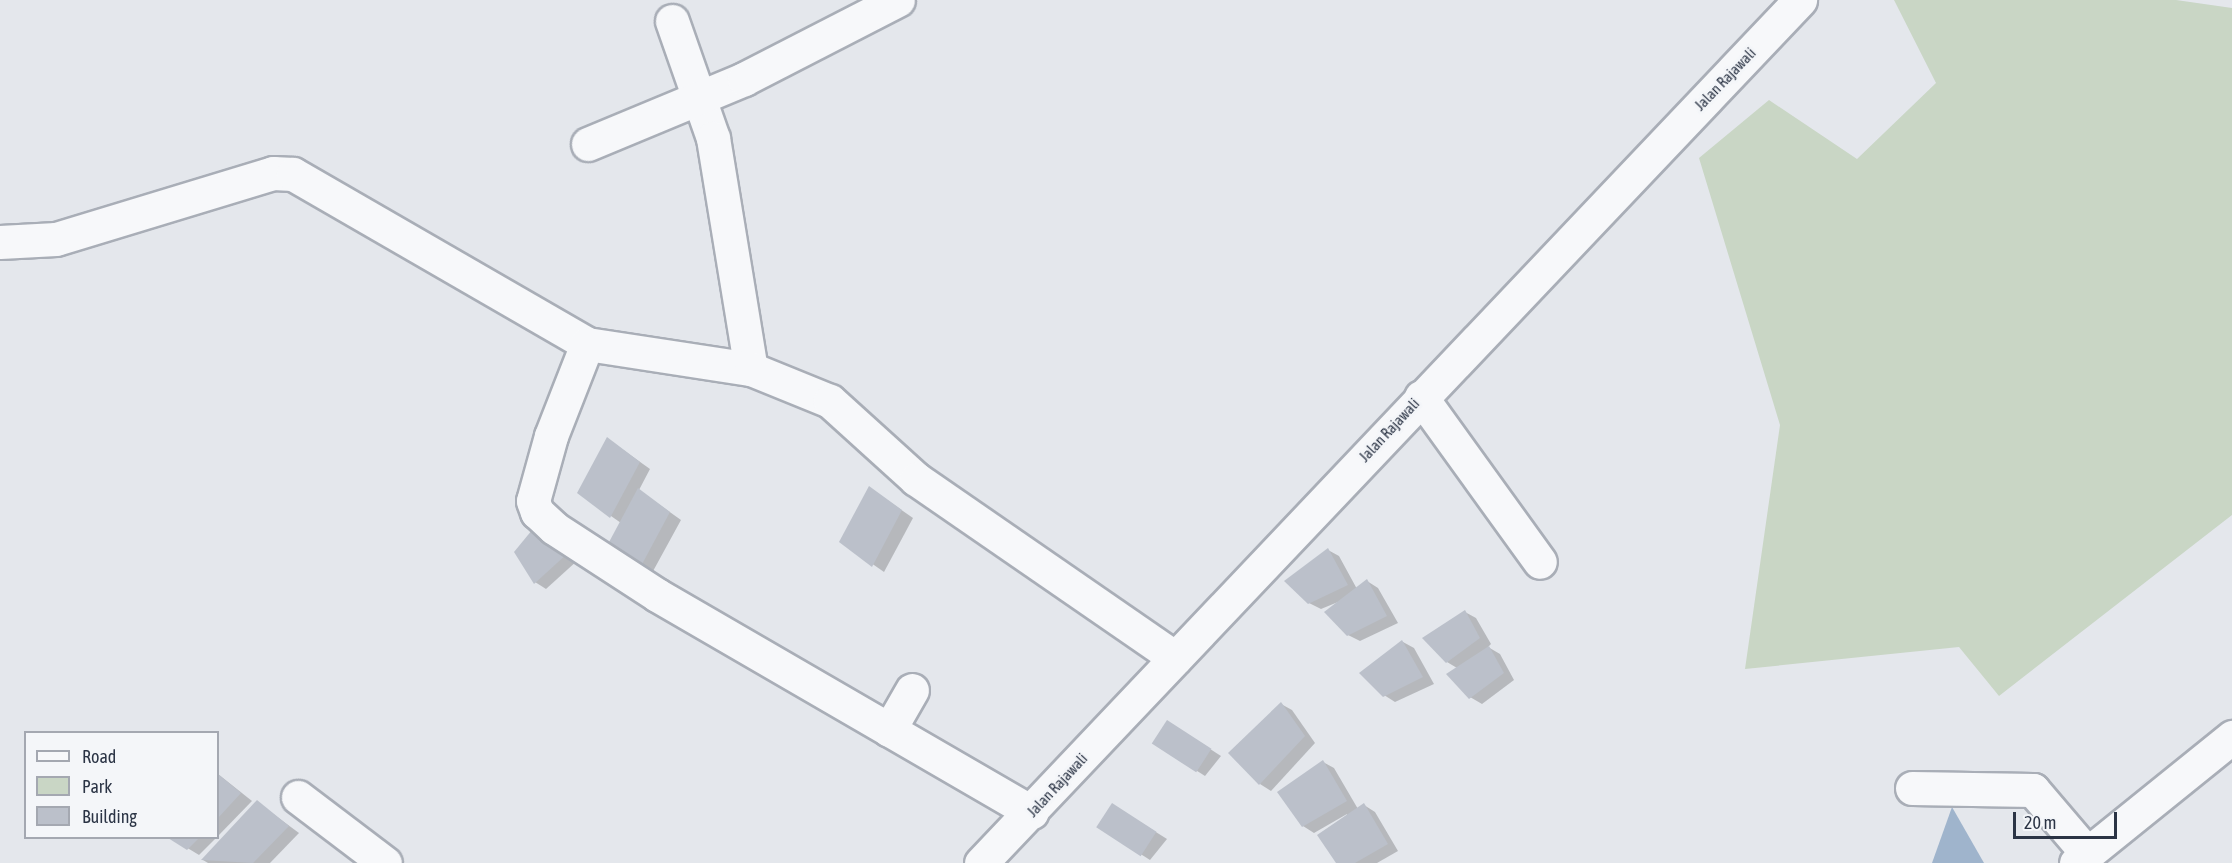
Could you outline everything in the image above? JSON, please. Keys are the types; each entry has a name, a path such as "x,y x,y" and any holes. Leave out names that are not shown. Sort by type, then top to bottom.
{"street":[{"path":"588,144 700,99 898,0"},
{"name":"Jalan Rajawali","path":"981,863 1032,812 1421,397 1800,0"},
{"path":"672,21 713,138 736,297 751,369"},
{"path":"0,242 56,239 285,172 587,344 751,369 830,401 916,479 1175,658"},
{"path":"587,344 551,436 533,501 537,512 657,595 1032,812"},
{"path":"1421,397 1540,562"},
{"path":"889,730 912,690"},
{"path":"1912,788 2033,790 2081,858 2232,737"},
{"path":"298,796 385,863"}],"green space":[{"path":"1894,0 2176,0 2232,8 2232,515 1999,696 1959,647 1745,669 1780,425 1699,158 1769,100 1857,159 1936,83"}],"water":[{"path":"1952,807 1984,863 1932,863"}],"building":[{"path":"607,437 640,462 610,518 577,493"},
{"path":"869,486 902,510 872,567 839,542"},
{"path":"638,488 670,512 640,568 608,544"},
{"path":"537,524 568,553 534,584 514,552"},
{"path":"1328,548 1348,585 1308,604 1284,581"},
{"path":"1367,579 1387,616 1347,636 1324,612"},
{"path":"1465,610 1480,638 1446,663 1422,638"},
{"path":"1402,640 1423,677 1383,697 1359,673"},
{"path":"1489,646 1504,673 1469,699 1446,674"},
{"path":"1281,702 1305,736 1259,785 1228,753"},
{"path":"1167,720 1211,749 1196,772 1152,743"},
{"path":"1323,760 1347,801 1302,827 1277,792"},
{"path":"219,775 241,793 219,817"},
{"path":"257,800 289,826 253,863 201,860"},
{"path":"1112,803 1156,832 1141,856 1096,827"},
{"path":"1364,803 1388,844 1355,863 1336,863 1317,835"},
{"path":"170,839 198,839 187,850"}]}
